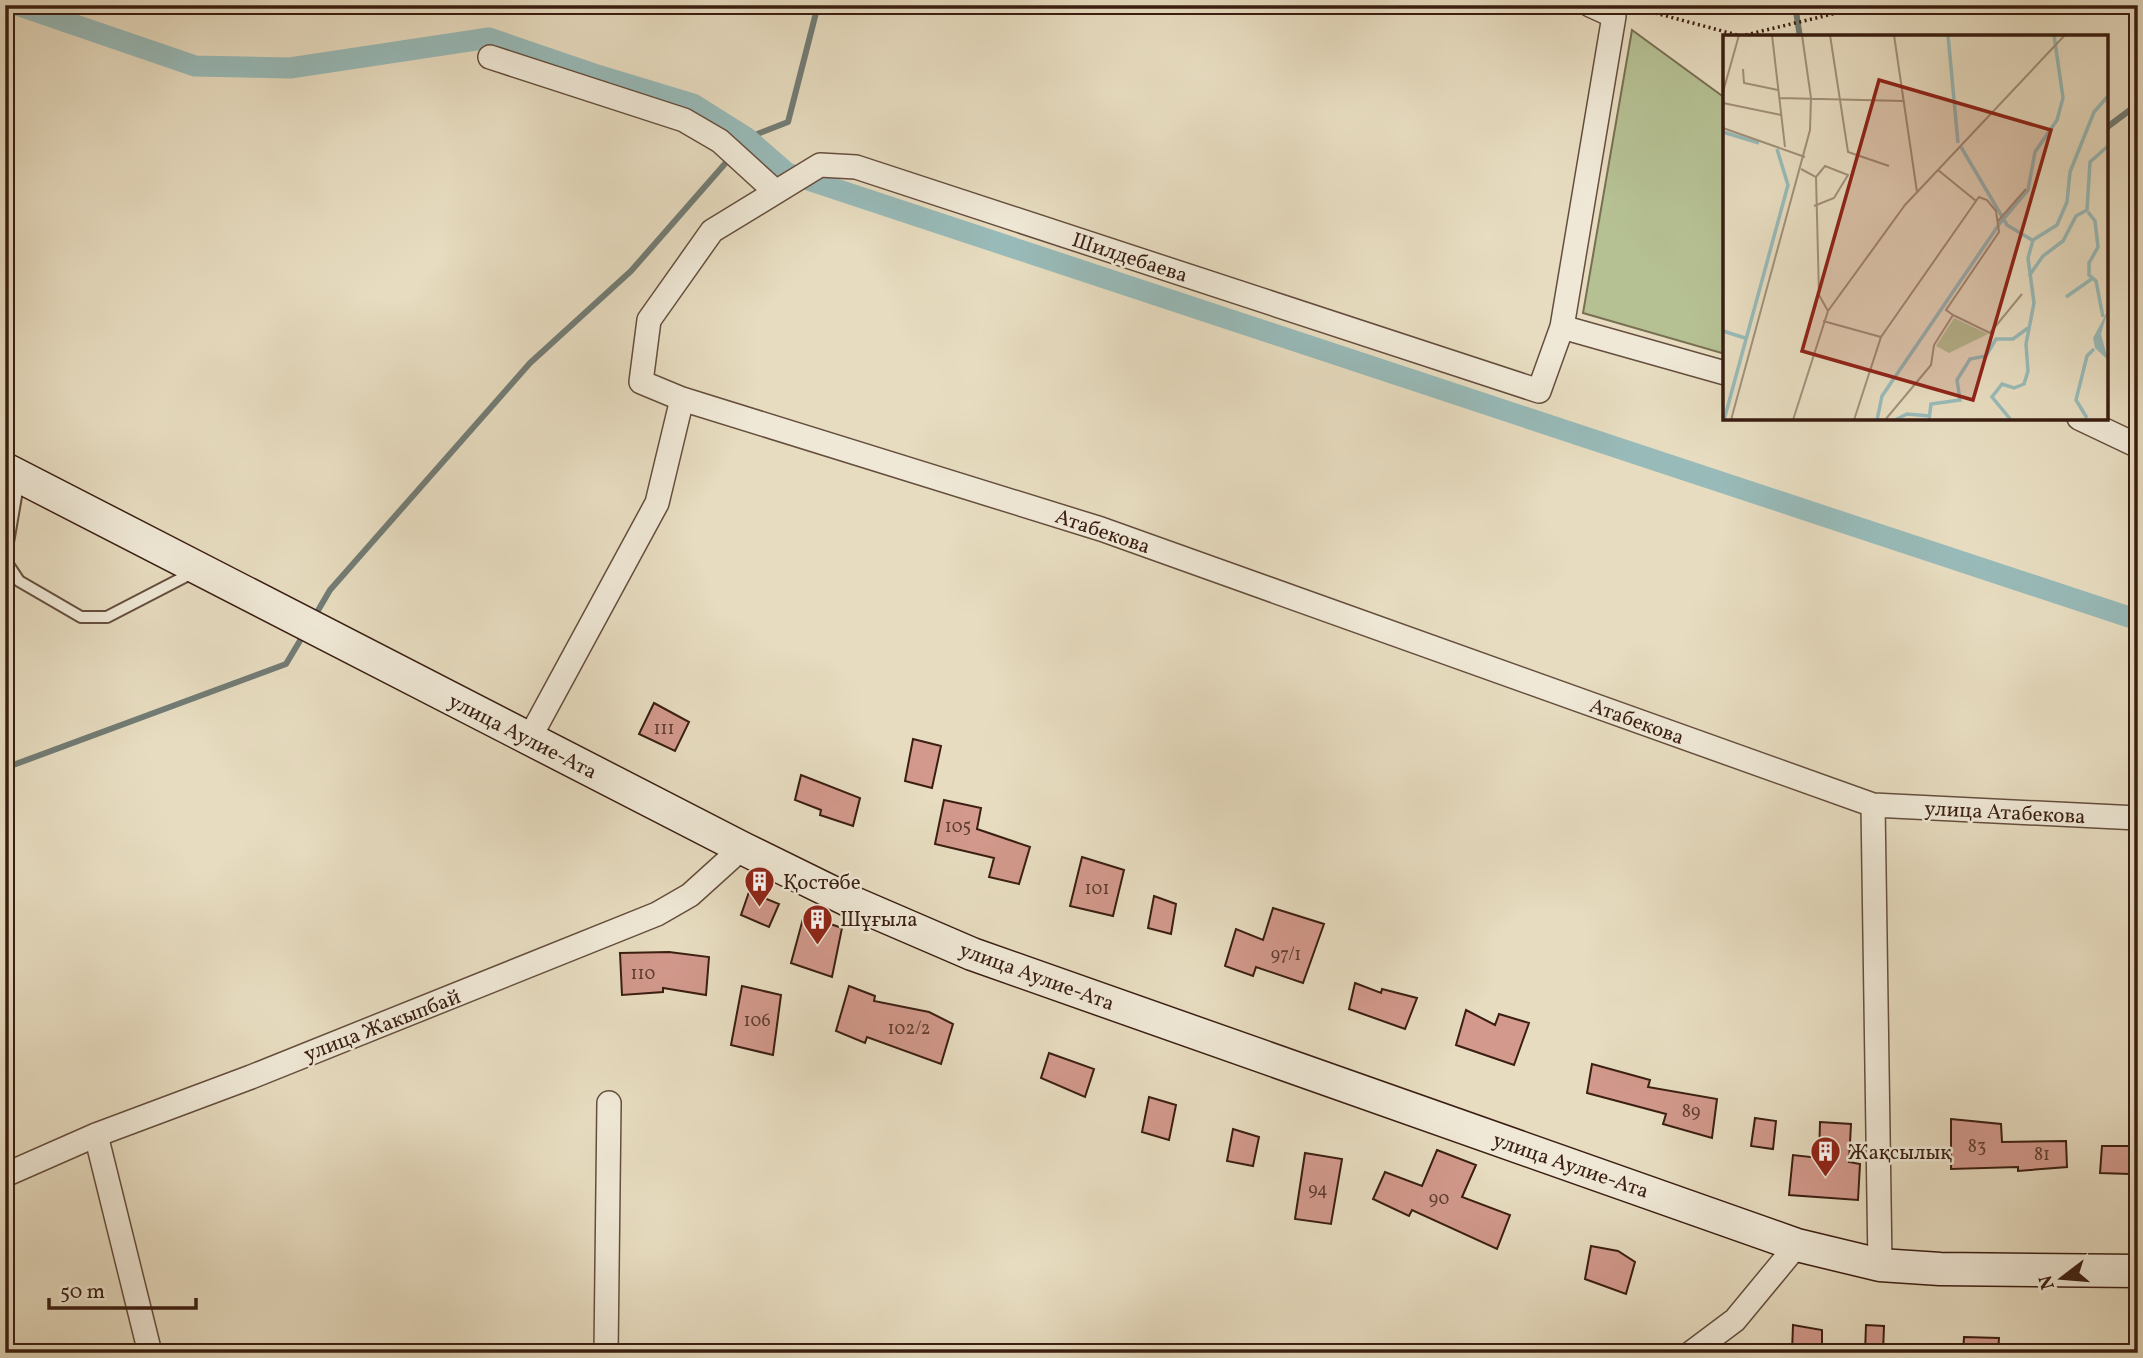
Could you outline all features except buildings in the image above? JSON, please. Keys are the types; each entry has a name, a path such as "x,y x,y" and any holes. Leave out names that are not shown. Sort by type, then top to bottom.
{"main road":[{"name":"улица Аулие-Ата","path":"13,472 742,848 856,904 972,954 1797,1245 1880,1265 1940,1269 2138,1272"}],"street":[{"path":"1590,5 1614,16 1562,327 1723,372"},
{"path":"490,57 684,120 720,141 776,192"},
{"name":"Шилдебаева","path":"682,399 641,382 649,320 712,231 820,165 856,167 1539,391 1562,327"},
{"path":"529,739 657,503 682,399"},
{"name":"Атабекова","path":"682,399 1101,529 1873,806"},
{"path":"2083,420 2138,446"},
{"path":"1873,806 1880,1265"},
{"name":"улица Атабекова","path":"1873,806 2138,818"},
{"name":"улица Жакыпбай","path":"5,1175 96,1135 251,1077 657,914 690,895 716,875 742,848"},
{"path":"606,1353 609,1103"},
{"path":"96,1135 150,1353"},
{"path":"1691,1353 1735,1320 1797,1245"}],"lane":[{"path":"13,472 5,560 19,580 81,617 107,617 199,569"}],"path":[{"path":"1745,35 1862,8"},
{"path":"1614,16 1644,10 1737,35"}],"green space":[{"path":"1632,30 1723,97 1723,353 1583,313"}],"waterway":[{"path":"17,5 195,66 290,68 489,38 693,104 747,138 787,173 2138,620"},
{"path":"737,150 747,138 788,122 818,5"},
{"path":"1795,5 1800,35"},
{"path":"2108,126 2138,104"},
{"path":"313,619 330,590 530,363 631,271 730,158"},
{"path":"5,768 286,664 304,634"}],"place":[{"name":"Қостөбе","path":"760,909"},
{"name":"Шұғыла","path":"817,946"},
{"name":"Жақсылық","path":"1825,1179"}]}
